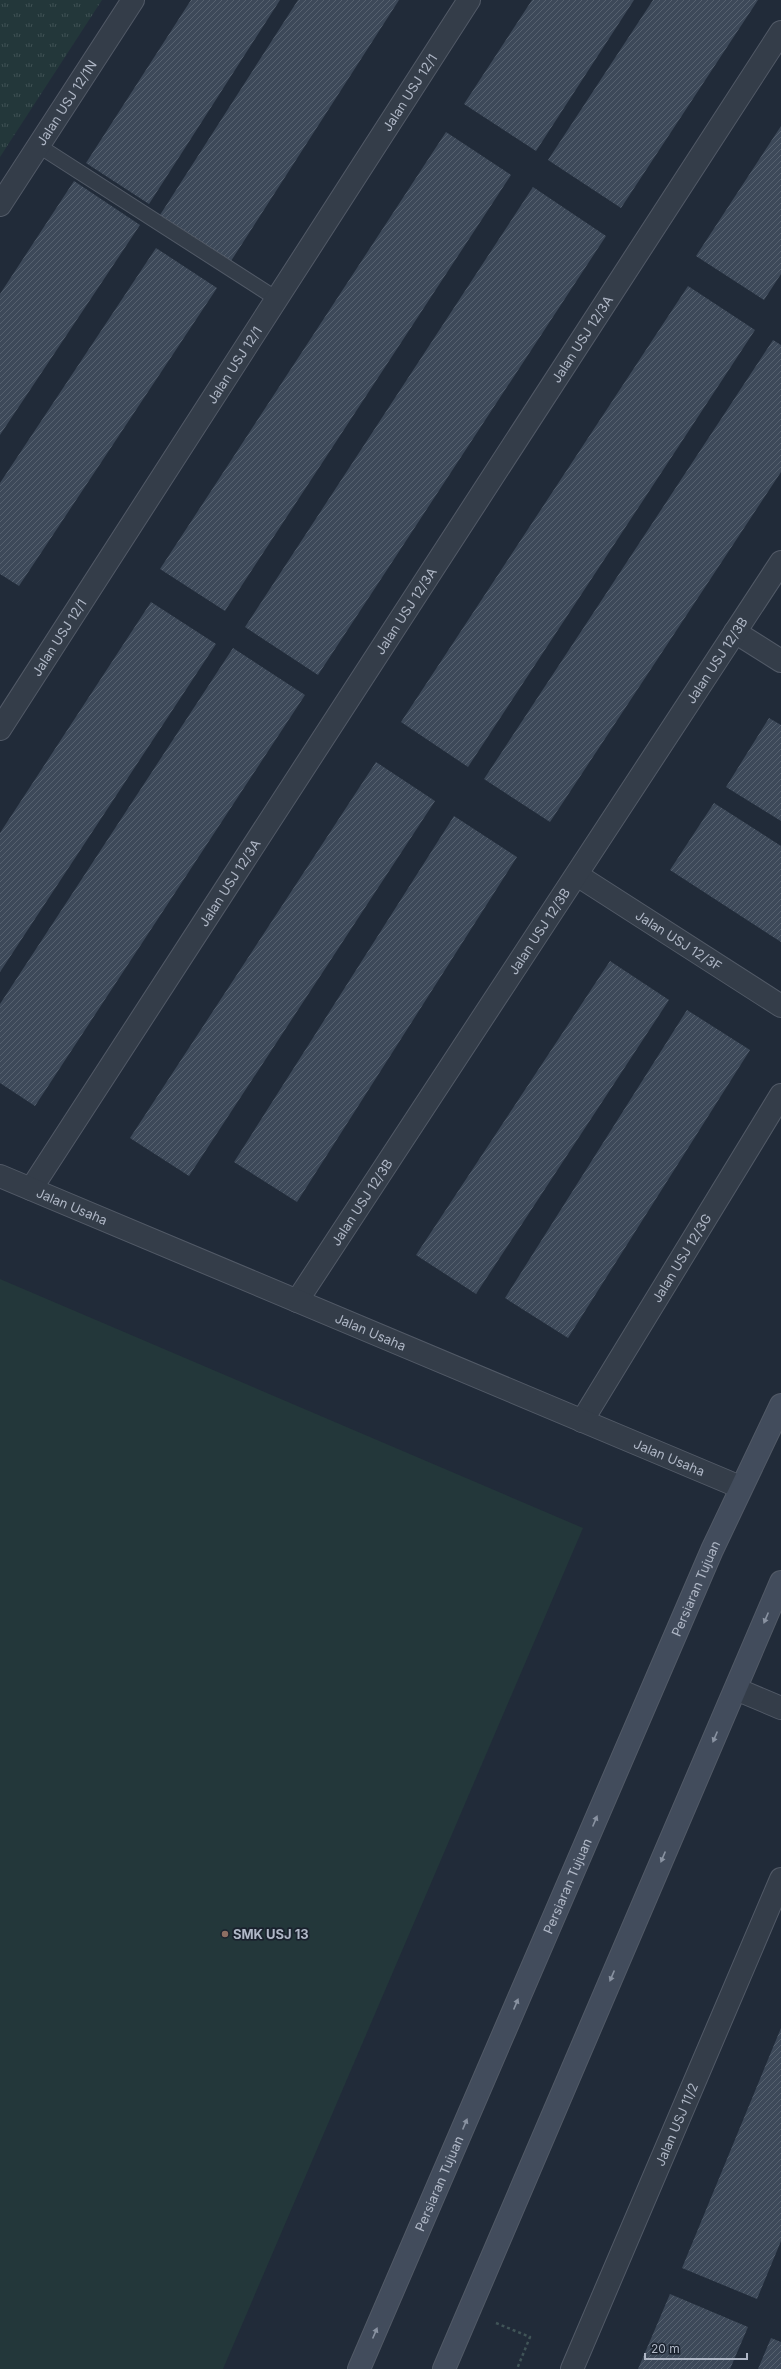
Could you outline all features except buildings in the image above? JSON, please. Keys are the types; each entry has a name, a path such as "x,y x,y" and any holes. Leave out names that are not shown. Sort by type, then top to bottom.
{"main road":[{"name":"Persiaran Tujuan","path":"359,2369 740,1487 781,1405"},
{"path":"444,2369 781,1582"}],"street":[{"name":"Jalan USJ 12/1N","path":"0,205 133,0"},
{"name":"Jalan USJ 12/1","path":"0,729 469,0"},
{"name":"Jalan USJ 12/3A","path":"31,1189 781,32"},
{"name":"Jalan USJ 12/3B","path":"298,1301 781,562"},
{"path":"735,632 781,661"},
{"name":"Jalan USJ 12/3F","path":"577,875 781,1006"},
{"name":"Jalan USJ 12/3G","path":"582,1421 781,1095"},
{"name":"Jalan Usaha","path":"0,1176 740,1487"},
{"path":"736,1689 781,1708"},
{"name":"Jalan USJ 11/2","path":"572,2369 781,1879"}],"lane":[{"path":"39,146 277,299"}],"path":[{"path":"468,2311 530,2337 517,2369"}],"green space":[{"path":"0,0 102,0 0,157"},
{"name":"SMK USJ 13","path":"0,1279 583,1528 223,2369 0,2369"}],"place":[{"name":"SMK USJ 13","path":"225,1934"}]}
